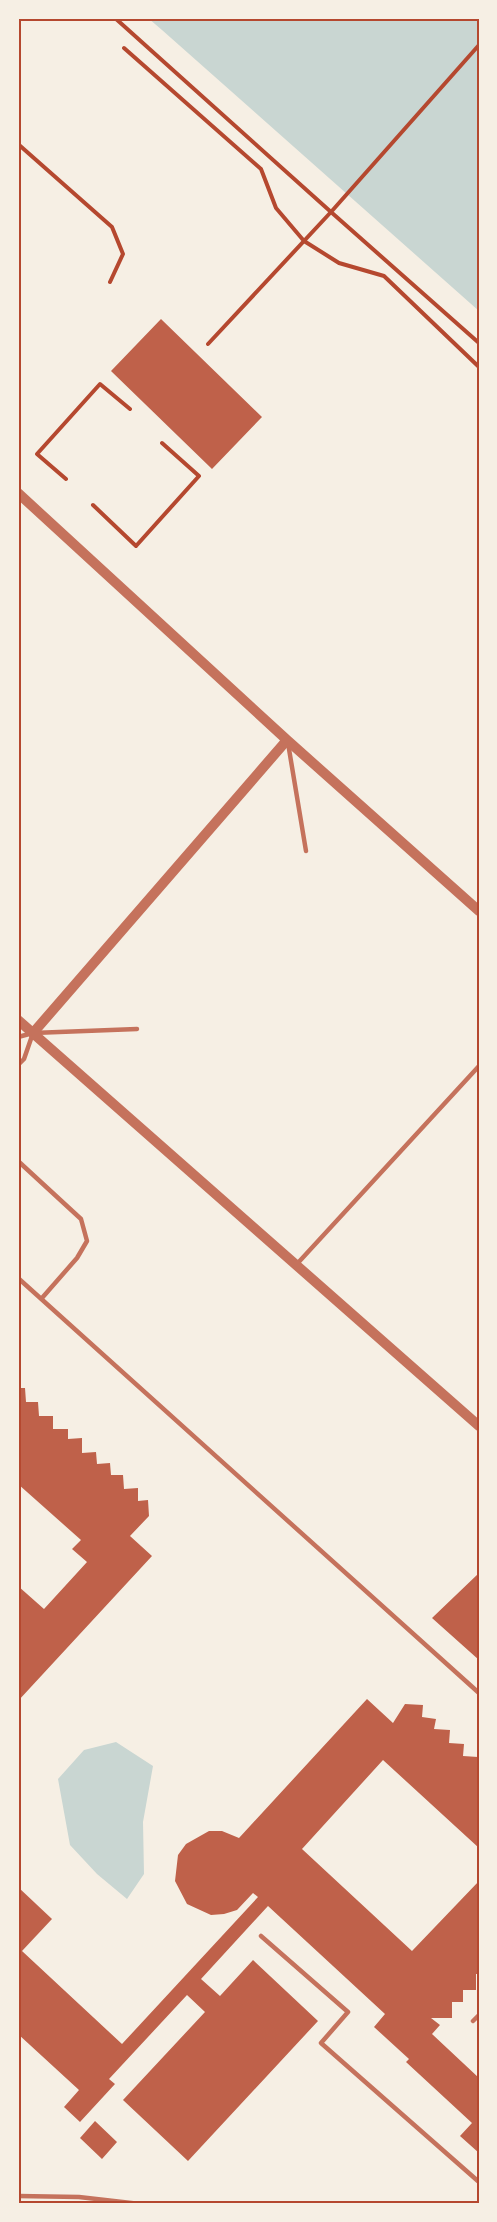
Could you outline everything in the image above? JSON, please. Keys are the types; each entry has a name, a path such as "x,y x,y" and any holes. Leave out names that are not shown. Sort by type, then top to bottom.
{"street":[{"path":"18,493 287,740 479,911"},
{"path":"33,1033 287,740"},
{"path":"18,1020 479,1426"}],"lane":[{"path":"287,740 306,851"},
{"path":"18,1037 33,1033 137,1029"},
{"path":"18,1065 24,1059 33,1033"},
{"path":"296,1265 479,1066"},
{"path":"18,1161 81,1219 87,1241 77,1258 42,1298"},
{"path":"18,1278 479,1693"},
{"path":"261,1936 348,2012 321,2043 479,2182"},
{"path":"473,2021 479,2015"},
{"path":"18,2196 79,2197 140,2204"}],"path":[{"path":"115,18 479,343"},
{"path":"208,344 304,242 479,45"},
{"path":"124,48 261,169 276,208 304,242 339,263 384,276 479,367"},
{"path":"18,144 112,227 123,254 110,282"},
{"path":"66,479 37,454 100,384 130,409"},
{"path":"93,505 136,546 199,476 162,443"}],"shaded area":[{"path":"148,18 479,18 479,311 162,30"},
{"path":"116,1742 153,1766 143,1822 144,1874 127,1899 97,1874 70,1845 58,1779 84,1750"}],"building":[{"path":"161,319 262,417 212,469 111,371"},
{"path":"18,1388 25,1388 26,1402 38,1402 39,1416 53,1416 53,1429 68,1429 68,1439 82,1438 82,1453 96,1452 97,1464 110,1463 111,1475 123,1475 124,1489 138,1488 138,1501 148,1500 149,1516 130,1536 152,1556 18,1701 18,1586 44,1609 87,1562 72,1549 81,1540 18,1484"},
{"path":"479,1573 479,1660 432,1618"},
{"path":"367,1699 393,1723 405,1704 423,1705 422,1717 436,1719 434,1729 450,1730 449,1743 464,1744 463,1756 478,1757 479,1848 383,1760 302,1849 412,1951 479,1881 479,1974 476,1974 476,1990 463,1990 463,2002 452,2002 452,2018 431,2018 440,2025 432,2034 479,2078 479,2153 460,2136 472,2123 406,2062 409,2059 374,2027 385,2014 268,1906 201,1979 220,1996 253,1960 318,2021 188,2161 123,2100 205,2012 187,1995 109,2079 115,2084 80,2122 64,2107 79,2090 18,2034 18,1887 52,1919 22,1951 122,2044 258,1897 253,1893 237,1910 224,1914 211,1915 187,1904 175,1881 178,1855 186,1844 209,1831 222,1831 239,1838"},
{"path":"95,2121 117,2142 102,2159 80,2138"}]}
